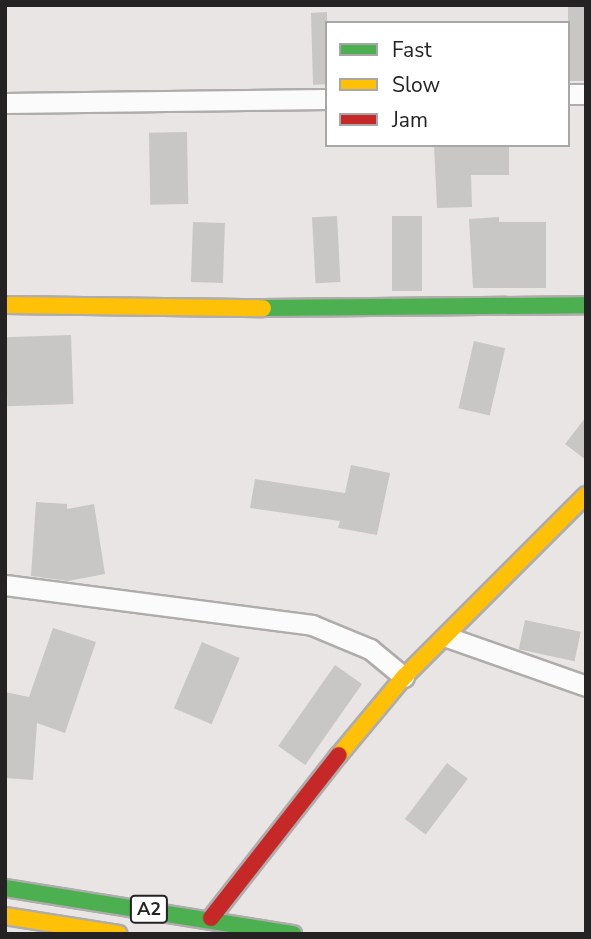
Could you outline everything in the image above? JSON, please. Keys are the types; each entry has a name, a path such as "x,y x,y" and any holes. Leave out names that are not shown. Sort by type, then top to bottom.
{"main road":[{"path":"5,306 117,309 586,305"},
{"path":"211,918 259,852 404,677 447,637 586,495"},
{"name":"A2","path":"5,888 211,918 293,934"},
{"name":"A2","path":"5,916 119,934"}],"street":[{"path":"5,103 325,99"},
{"path":"5,585 312,625 370,649 404,677"},
{"path":"447,637 586,686"}],"building":[{"path":"568,5 586,5 586,81 570,81"},
{"path":"327,12 325,84 313,85 311,13"},
{"path":"187,132 188,204 150,205 149,133"},
{"path":"434,147 509,147 509,175 471,175 472,207 437,208"},
{"path":"337,216 340,282 315,283 312,217"},
{"path":"392,216 422,216 422,291 392,291"},
{"path":"499,217 499,222 546,222 546,288 473,288 469,219"},
{"path":"193,222 225,223 223,283 191,282"},
{"path":"71,335 73,404 7,406 5,337"},
{"path":"474,341 505,348 490,415 458,408"},
{"path":"586,417 586,460 565,444"},
{"path":"351,465 390,473 377,535 338,528 340,521 250,508 255,479 345,493"},
{"path":"36,502 67,504 67,509 94,504 105,574 68,581 31,576"},
{"path":"525,620 581,632 575,661 519,649"},
{"path":"53,628 96,642 65,733 37,723 33,780 5,778 5,692 29,697"},
{"path":"202,642 240,658 212,724 174,708"},
{"path":"335,665 362,684 305,765 278,746"},
{"path":"447,763 468,779 426,835 405,819"}],"traffic: fast":[{"path":"263,308 586,305"},
{"path":"5,888 293,934"}],"traffic: slow":[{"path":"5,305 263,308"},
{"path":"339,755 404,677 586,495"},
{"path":"5,916 119,934"}],"traffic: jam":[{"path":"211,918 339,755"}]}
